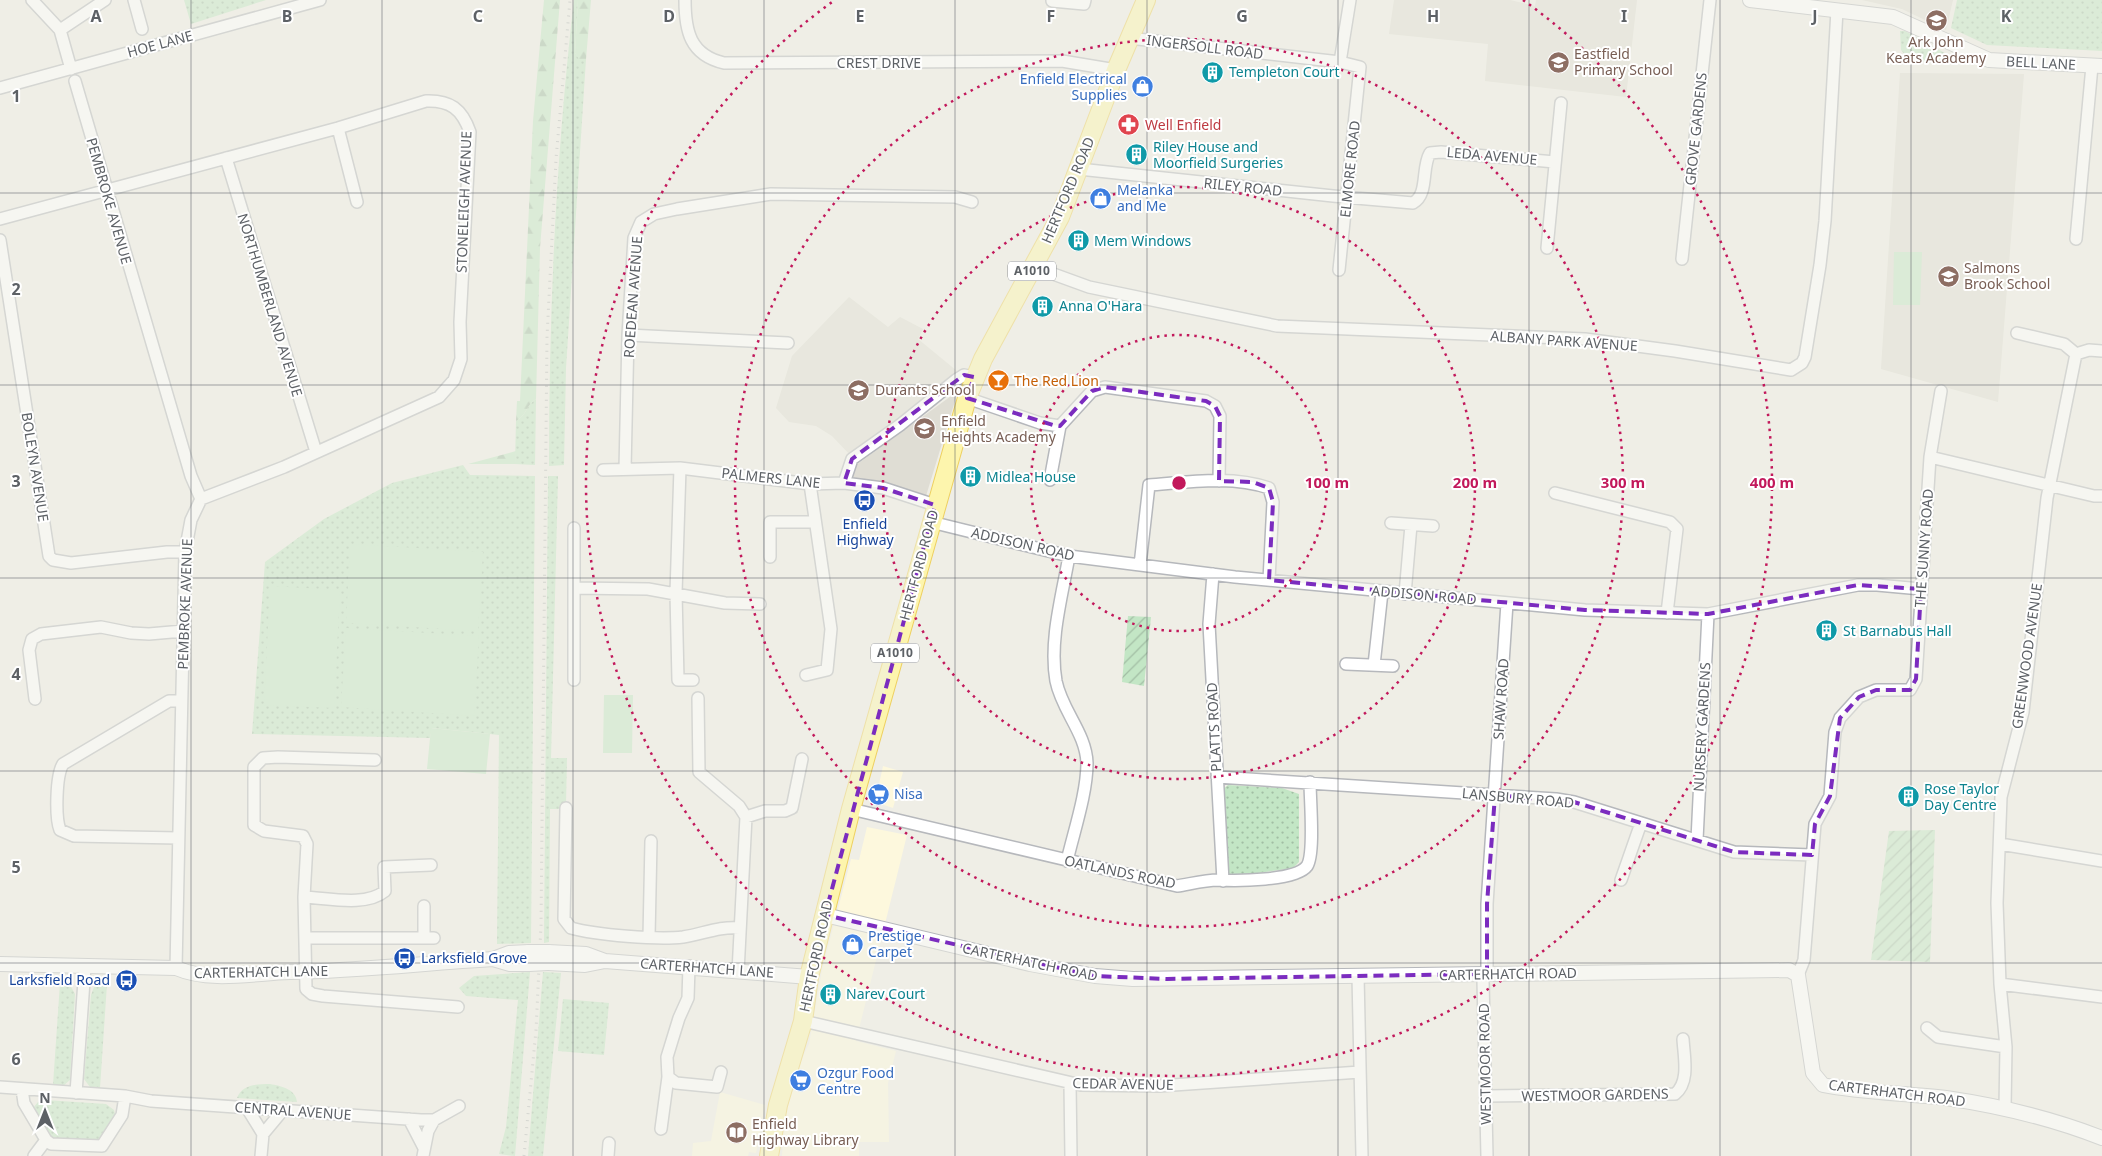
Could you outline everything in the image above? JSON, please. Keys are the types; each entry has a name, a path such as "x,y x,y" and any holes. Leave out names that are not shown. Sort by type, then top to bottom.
{"main road":[{"name":"HERTFORD ROAD","path":"769,1156 785,1075 803,1021 809,978 851,809 967,398 974,377 1060,217 1116,70 1146,0"}],"street":[{"path":"32,0 60,30 71,69"},
{"path":"60,30 105,0"},
{"path":"134,0 142,29"},
{"name":"HOE LANE","path":"0,88 317,0"},
{"name":"CREST DRIVE","path":"685,0 686,27 693,44 705,55 724,64 1062,61 1116,70"},
{"path":"1052,1 1084,4 1085,0"},
{"path":"1340,62 1350,0"},
{"name":"GROVE GARDENS","path":"1682,259 1710,0"},
{"name":"BELL LANE","path":"1750,0 1881,14 1904,20 1989,60 2097,66"},
{"name":"ALBANY PARK AVENUE","path":"1034,267 1089,287 1277,326 1585,339 1792,370 1802,363 1805,357 1820,265 1838,10"},
{"name":"INGERSOLL ROAD","path":"1129,38 1340,62 1360,67"},
{"path":"2076,239 2097,66"},
{"name":"ELMORE ROAD","path":"1339,270 1360,67"},
{"name":"PEMBROKE AVENUE","path":"75,82 191,476 201,499 191,520 185,552 176,968"},
{"name":"STONELEIGH AVENUE","path":"0,218 338,128 426,100 439,100 450,104 465,117 470,132 460,322 460,359 454,380 439,397 316,452 201,499"},
{"name":"LEDA AVENUE","path":"1547,248 1561,103"},
{"path":"338,128 357,202"},
{"name":"LEDA AVENUE","path":"1347,197 1413,203 1422,193 1426,160 1430,153 1441,152 1556,162"},
{"name":"NORTHUMBERLAND AVENUE","path":"226,158 316,452"},
{"name":"RILEY ROAD","path":"1079,169 1347,197"},
{"name":"ROEDEAN AVENUE","path":"625,469 628,335 634,238 640,222 654,214 771,194 955,197 972,202"},
{"name":"BOLEYN AVENUE","path":"0,240 49,556 52,560 71,563 166,552 185,552"},
{"path":"2017,333 2064,344 2076,354 2090,350 2102,351"},
{"path":"628,335 788,343"},
{"name":"GREENWOOD AVENUE","path":"2005,1108 2006,1047 2000,984 1997,903 2001,798 2023,712 2050,485 2076,354"},
{"path":"844,483 852,459 900,425 956,380 964,375 974,377"},
{"path":"1050,480 1060,426 1092,391 1104,387 1206,401 1215,406 1220,416 1219,481"},
{"name":"THE SUNNY ROAD","path":"1798,975 1804,960 1815,824 1830,796 1835,732 1840,718 1858,697 1876,690 1910,690 1916,679 1930,457 1940,391"},
{"path":"967,398 1040,423 1060,426"},
{"path":"1930,457 2094,496 2102,496"},
{"path":"680,468 676,593 678,680 692,680"},
{"name":"PALMERS LANE","path":"603,470 680,468 810,484 844,483 883,488 933,514"},
{"path":"1140,565 1149,485 1219,481 1253,482 1270,488 1273,502 1268,580"},
{"path":"806,674 826,670 831,629 810,484"},
{"path":"1555,493 1670,522 1677,529 1667,613"},
{"name":"ADDISON ROAD","path":"933,514 1069,556 1382,592 1585,610 1708,614 1858,585 1921,589"},
{"path":"770,557 770,522 814,522"},
{"path":"1391,523 1433,526"},
{"path":"1405,594 1412,525"},
{"path":"574,528 574,680"},
{"path":"1067,861 1086,778 1087,761 1080,732 1059,691 1054,659 1069,556"},
{"name":"PLATTS ROAD","path":"1213,574 1209,624 1223,881"},
{"path":"574,588 648,589 725,604 760,604"},
{"path":"1374,665 1382,592"},
{"name":"SHAW ROAD","path":"1487,974 1487,904 1507,603"},
{"name":"NURSERY GARDENS","path":"1697,840 1708,614"},
{"path":"35,699 28,650 32,639 41,634 101,627 131,633 149,634 183,630"},
{"path":"1346,664 1393,666"},
{"path":"698,698 695,775 738,806 746,817 738,972"},
{"path":"178,838 74,836 60,830 58,824 58,770 63,764 169,701 181,701"},
{"path":"375,760 278,757 263,758 254,768 254,825 264,831 303,836 306,844 304,896 306,989 312,994 458,1006"},
{"path":"746,817 765,811 785,811 792,808 802,759"},
{"name":"LANSBURY ROAD","path":"1217,777 1310,782 1574,802 1734,852 1812,855"},
{"name":"OATLANDS ROAD","path":"851,809 1177,886 1223,881 1233,882 1298,873 1307,866 1311,854 1310,782"},
{"path":"566,808 564,919 572,928 580,931 650,937 682,937 728,927 740,928"},
{"path":"1621,880 1640,823"},
{"path":"650,937 651,841"},
{"path":"2000,844 2102,861"},
{"path":"304,896 360,899 378,897 385,891 381,862 431,865"},
{"path":"305,938 429,938 424,906"},
{"name":"CARTERHATCH ROAD","path":"825,915 1030,964 1096,976 1167,979 1789,970 1798,975 1813,1073 1820,1083 1830,1086 1938,1097 2005,1108 2058,1121 2102,1138"},
{"name":"CARTERHATCH LANE","path":"0,964 176,968 188,974 202,975 305,972 493,959 508,953 529,958 586,954 606,961 689,966 809,978"},
{"path":"661,1129 668,1077 667,1057 679,1018 688,998 689,966"},
{"path":"76,1093 84,967"},
{"name":"WESTMOOR ROAD","path":"1487,974 1483,980 1487,1156"},
{"path":"1358,976 1362,1156"},
{"path":"2000,984 2102,996"},
{"name":"CEDAR AVENUE","path":"803,1021 1070,1084 1159,1086 1360,1072"},
{"path":"1927,1028 1938,1037 2006,1047"},
{"name":"WESTMOOR GARDENS","path":"1486,1096 1675,1094 1683,1085 1685,1077 1683,1039"},
{"path":"668,1077 676,1083 717,1087 721,1072"},
{"path":"1070,1084 1071,1156"},
{"name":"CENTRAL AVENUE","path":"0,1087 125,1096 151,1101 434,1120"},
{"path":"22,1089 24,1103 46,1140 51,1144 104,1151 122,1115 125,1096"},
{"path":"424,1152 434,1120 459,1106"},
{"path":"247,1108 263,1134"},
{"path":"261,1156 263,1134 283,1110"},
{"path":"409,1119 424,1152"},
{"path":"34,1156 46,1140"},
{"path":"608,1156 609,1143"}],"highlighted area":[{"path":"964,375 974,377 967,398 1060,426 1092,391 1105,387 1206,401 1215,406 1220,416 1219,481 1253,482 1269,488 1273,502 1269,580 1585,610 1708,614 1858,585 1921,589 1916,679 1910,690 1876,690 1859,697 1840,718 1830,796 1815,824 1812,855 1734,852 1574,802 1495,795 1487,904 1487,974 1167,979 1095,976 825,915 935,505 883,488 844,483 852,459"}],"shaded area":[{"name":"Eastfield Primary School","path":"1394,0 1510,0 1535,6 1536,0 1637,0 1626,97 1485,81 1488,44 1389,34"},
{"name":"Ark John Keats Academy","path":"1862,0 1953,0 1946,30 1902,9"},
{"name":"Salmons Brook School","path":"1900,73 2024,74 1998,402 1881,369"},
{"name":"Durants School","path":"849,297 888,327 900,317 923,329 918,339 957,371 854,459 832,436 816,426 789,422 776,408 792,356"},
{"name":"Enfield Heights Academy","path":"958,391 926,496 851,477 852,468"},
{"path":"883,766 903,772 893,808 875,802"},
{"path":"867,827 907,835 856,1041 896,1051 888,1083 889,1142 859,1142 859,1156 782,1156 785,1111 798,1066 809,1044 822,970 851,859 859,860"},
{"path":"720,1092 765,1105 756,1153 749,1152 748,1156 692,1156 693,1143 711,1141"}],"green space":[{"path":"184,0 266,0 191,24"},
{"path":"544,0 560,0 540,248 536,399 516,421 517,401 520,401 533,121"},
{"path":"574,0 578,0 575,53 579,58 586,59 566,368 564,465 549,466 550,349 558,174"},
{"path":"578,0 591,0 586,59 579,59 575,53"},
{"path":"1957,0 2102,0 2102,51 1987,45 1951,28"},
{"path":"1900,31 1905,31 1952,57 1951,61 1922,62 1908,59 1901,50"},
{"path":"1894,252 1922,252 1920,305 1893,305"},
{"path":"536,399 535,465 515,464 516,421"},
{"path":"516,451 515,464 468,464"},
{"path":"463,465 470,475 535,476 531,943 497,944 499,735 432,728 430,738 252,734 265,562 324,519 392,483"},
{"path":"548,476 558,476 551,758 567,758 566,804 562,804 562,809 550,809 549,942 544,943"},
{"path":"350,544 483,552 478,631 346,623"},
{"path":"270,586 340,590 334,708 264,705"},
{"path":"1128,616 1151,617 1144,686 1122,682"},
{"path":"346,628 479,636 474,716 341,707"},
{"path":"604,695 633,695 632,753 603,753"},
{"path":"431,728 490,734 486,774 427,769"},
{"path":"1228,785 1282,788 1299,794 1299,862 1293,868 1231,877 1225,874 1221,791"},
{"path":"1935,830 1930,962 1871,960 1889,831"},
{"path":"530,972 515,1156 499,1154 506,1127 518,1000 466,996 459,988 474,976"},
{"path":"543,972 561,973 543,1156 528,1156"},
{"path":"60,983 70,985 75,994 70,1080 63,1086 53,1085"},
{"path":"99,984 107,984 100,1088 90,1087 84,1079 91,995 94,987"},
{"path":"563,999 609,1003 604,1055 558,1051"},
{"path":"270,1084 291,1091 297,1102 237,1098 239,1093 246,1087"},
{"path":"45,1100 106,1104 114,1110 116,1118 99,1141 51,1140 33,1108 38,1102"}],"railway":[{"path":"524,1156 536,1030 541,925 547,337 556,159 570,0"}],"place":[{"name":"Ark John Keats Academy","path":"1936,20"},
{"name":"Eastfield Primary School","path":"1558,62"},
{"name":"Templeton Court","path":"1213,72"},
{"name":"Enfield Electrical Supplies","path":"1143,87"},
{"name":"Well Enfield","path":"1129,125"},
{"name":"Riley House and Moorfield Surgeries","path":"1137,155"},
{"name":"Melanka and Me","path":"1101,198"},
{"name":"Mem Windows","path":"1078,241"},
{"name":"Salmons Brook School","path":"1948,276"},
{"name":"Anna O'Hara","path":"1043,306"},
{"name":"The Red Lion","path":"998,381"},
{"name":"Durants School","path":"859,390"},
{"name":"Enfield Heights Academy","path":"925,429"},
{"name":"Midlea House","path":"970,477"},
{"name":"Enfield Highway","path":"865,501"},
{"name":"St Barnabus Hall","path":"1827,631"},
{"name":"Nisa","path":"878,794"},
{"name":"Rose Taylor Day Centre","path":"1908,797"},
{"name":"Prestige Carpet","path":"852,944"},
{"name":"Larksfield Grove","path":"405,958"},
{"name":"Larksfield Road","path":"126,980"},
{"name":"Narev Court","path":"830,994"},
{"name":"Ozgur Food Centre","path":"801,1081"},
{"name":"Enfield Highway Library","path":"736,1132"}]}
